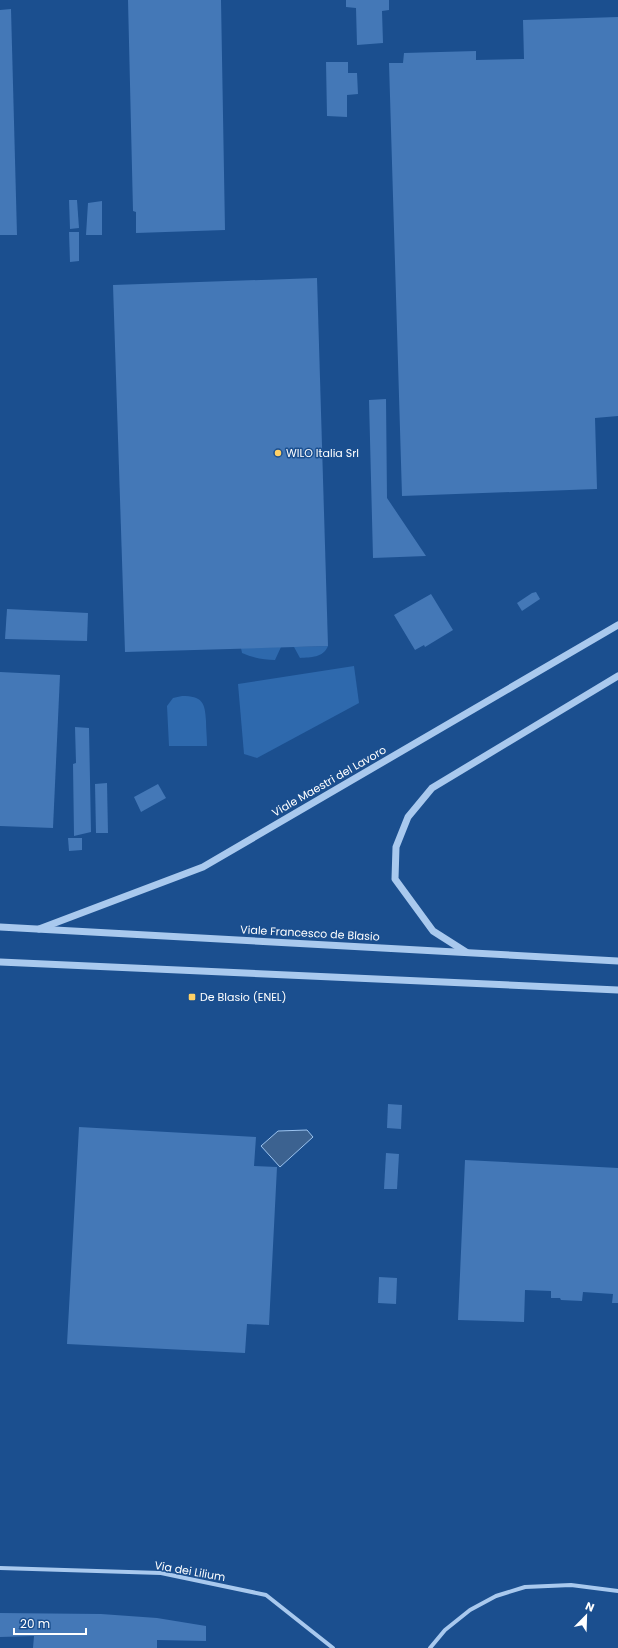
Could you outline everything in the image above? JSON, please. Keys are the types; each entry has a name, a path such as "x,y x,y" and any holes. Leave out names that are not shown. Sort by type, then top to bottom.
{"street":[{"name":"Viale Maestri del Lavoro","path":"39,929 204,867 618,625"},
{"path":"466,952 433,931 395,878 396,847 408,816 432,788 618,676"},
{"name":"Viale Francesco de Blasio","path":"0,927 466,952 618,962"},
{"path":"0,962 618,990"},
{"name":"Via dei Lilium","path":"0,1568 161,1573 266,1595 333,1648"},
{"path":"430,1648 445,1630 470,1610 496,1596 525,1587 571,1585 618,1591"}],"shaded area":[{"path":"328,646 320,655 300,658 294,647"},
{"path":"281,647 275,660 250,656 242,653 241,648"},
{"path":"354,666 359,703 257,758 244,754 238,684"},
{"path":"189,696 198,699 201,701 205,709 207,746 169,746 167,706 173,698"},
{"path":"307,1130 313,1137 280,1167 261,1146 278,1131"}],"building":[{"path":"128,0 221,0 225,230 136,233 136,212 133,211"},
{"path":"346,0 389,0 389,10 382,11 383,43 357,45 356,8 346,7"},
{"path":"11,9 17,235 0,235 0,10"},
{"path":"618,17 618,416 595,418 597,489 402,496 389,63 403,63 404,53 476,51 476,60 524,59 523,20"},
{"path":"326,62 348,62 348,73 357,73 358,94 347,95 347,117 327,116"},
{"path":"69,200 77,200 79,228 70,229"},
{"path":"102,201 102,235 86,235 88,203"},
{"path":"69,232 79,232 79,261 70,262"},
{"path":"317,278 328,646 125,652 113,285"},
{"path":"386,399 387,498 426,556 373,558 369,400"},
{"path":"536,592 540,599 522,611 517,603"},
{"path":"431,594 453,630 425,647 424,645 415,650 394,615"},
{"path":"7,609 88,613 87,641 5,639"},
{"path":"0,672 60,675 53,828 0,826"},
{"path":"75,727 89,728 91,832 74,836 73,764 76,763"},
{"path":"107,783 108,833 96,833 95,784"},
{"path":"158,784 166,798 141,812 134,797"},
{"path":"68,838 82,838 82,850 69,851"},
{"path":"388,1104 402,1105 401,1129 387,1128"},
{"path":"79,1127 256,1137 254,1166 277,1167 269,1325 247,1324 245,1353 67,1344"},
{"path":"386,1153 399,1154 397,1189 384,1189"},
{"path":"465,1160 618,1168 618,1303 612,1303 613,1294 583,1292 582,1301 551,1298 551,1291 525,1290 524,1322 458,1320"},
{"path":"379,1277 397,1278 396,1304 378,1303"},
{"path":"0,1613 101,1614 157,1618 206,1626 206,1641 157,1640 157,1648 33,1648 34,1636 0,1637"}],"place":[{"name":"WILO Italia Srl","path":"278,453"},
{"name":"De Blasio (ENEL)","path":"192,997"}]}
